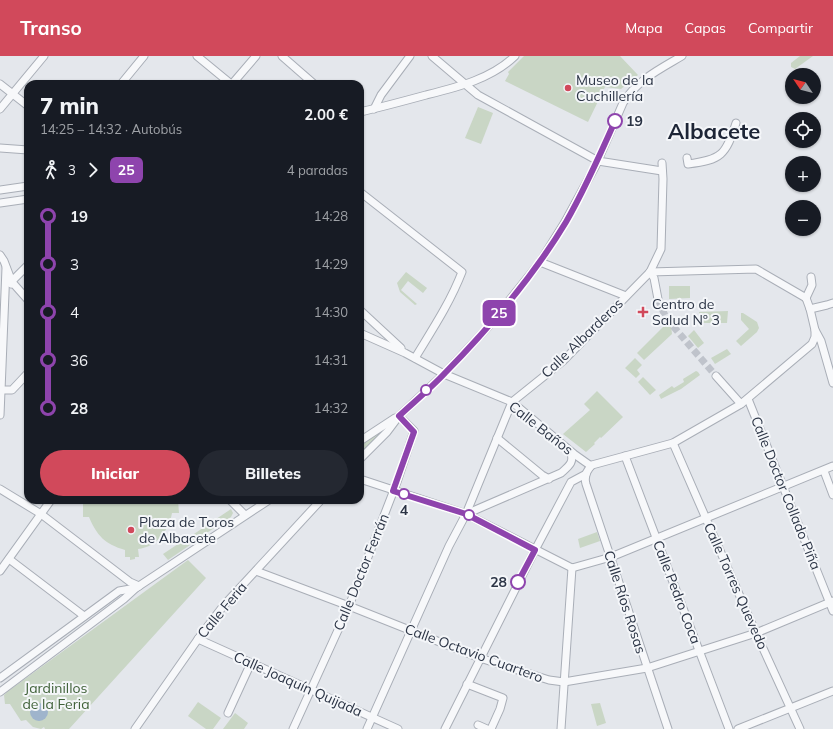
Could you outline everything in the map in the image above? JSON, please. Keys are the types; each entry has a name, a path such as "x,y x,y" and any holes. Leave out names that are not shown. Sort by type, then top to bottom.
{"street":[{"path":"24,80 44,56"},
{"path":"124,80 144,56"},
{"path":"197,56 227,80"},
{"path":"235,80 256,56"},
{"path":"282,56 309,80"},
{"path":"372,109 410,56"},
{"path":"432,56 478,95 601,162 662,171"},
{"path":"364,112 465,85 494,73 516,56"},
{"path":"364,455 387,432 399,416 444,374 488,327 540,262 566,222 601,162 623,103 628,95 659,69 666,61 682,56"},
{"path":"0,109 24,81"},
{"path":"0,84 24,103"},
{"path":"687,158 688,164 718,157 727,147 736,123"},
{"path":"0,148 24,150"},
{"name":"Calle Albarderos","path":"512,402 563,361 650,272 661,249 662,163"},
{"path":"0,190 24,187"},
{"path":"364,195 462,272 445,309 415,358"},
{"path":"0,203 24,200"},
{"path":"3,261 12,282 24,296"},
{"path":"0,415 6,295 3,261"},
{"path":"540,262 626,296"},
{"path":"6,295 12,282 24,269"},
{"path":"445,729 571,482 586,474 591,466 673,442 741,404 812,344 815,337 815,330 806,298 756,269 650,272"},
{"path":"650,272 654,278 658,300"},
{"path":"806,298 812,285 811,277"},
{"path":"810,309 827,306 833,303"},
{"path":"364,314 406,353"},
{"path":"815,330 821,341 833,383"},
{"name":"Calle Baños","path":"364,335 406,353 444,374 512,402 591,466"},
{"path":"716,376 741,404"},
{"path":"1,390 12,390 24,377"},
{"name":"Calle Doctor Collado Piña","path":"748,399 833,610"},
{"path":"367,729 466,514 512,402"},
{"path":"364,438 399,416"},
{"name":"Calle Doctor Ferrán","path":"293,729 350,606 414,432 399,416"},
{"path":"497,438 542,476 549,479"},
{"name":"Calle Torres Quevedo","path":"673,442 756,633 800,729"},
{"path":"466,514 561,473 571,462 572,456 570,450"},
{"name":"Calle Pedro Coca","path":"625,456 729,729"},
{"path":"364,480 466,514 572,568 611,557 783,486 824,471 833,466"},
{"path":"824,471 833,495"},
{"name":"Calle Ríos Rosas","path":"586,474 586,484 668,729"},
{"path":"0,489 24,504"},
{"path":"25,504 41,514 137,587"},
{"path":"0,571 48,504"},
{"path":"234,504 245,515"},
{"path":"0,692 118,604 137,587 263,504"},
{"name":"Calle Feria","path":"135,729 198,639 224,605 317,504"},
{"path":"9,559 84,616"},
{"path":"561,729 572,568"},
{"name":"Calle Octavio Cuartero","path":"256,571 350,606 480,658 549,680 564,682 647,668 756,633 831,602"},
{"path":"0,678 119,591 137,587"},
{"name":"Calle Joaquín Quijada","path":"198,639 398,729"},
{"path":"228,713 251,663"},
{"path":"467,684 503,698 491,729"},
{"path":"738,729 833,691"},
{"path":"478,725 487,729"}],"green space":[{"path":"524,56 620,56 638,75 621,89 605,87 588,122 505,81 509,74 508,72"},
{"path":"800,56 813,56 796,68 791,67 791,63"},
{"path":"478,107 493,113 481,144 465,138"},
{"path":"406,272 427,288 423,293 408,281 401,290 417,304 415,305 400,292 397,283"},
{"path":"669,286 690,286 690,298 669,299"},
{"path":"728,311 727,323 699,323 699,312"},
{"path":"741,313 757,322 759,328 757,332 741,346 736,341 749,329 741,320"},
{"path":"668,324 671,326 672,334 644,360 637,353 663,327"},
{"path":"694,330 704,343 698,348 688,336"},
{"path":"727,349 731,354 715,364 711,358"},
{"path":"635,358 642,365 637,370 640,374 636,378 625,368"},
{"path":"696,371 700,375 681,389 661,399 659,395 672,386 674,388 684,382 683,379"},
{"path":"643,377 656,390 650,395 638,382"},
{"path":"597,391 623,417 601,438 600,437 586,452 563,434 590,410 584,404"},
{"path":"383,430 364,451 364,441"},
{"name":"Plaza de Toros de Albacete","path":"83,504 178,504 179,513 172,513 168,526 161,537 151,545 138,549 139,557 135,557 135,559 130,560 130,557 125,557 125,550 112,545 102,538 95,529 89,517 83,517"},
{"path":"231,509 233,513 231,517 193,542 188,538"},
{"path":"597,532 600,541 580,548 578,539"},
{"path":"184,540 190,545 168,560 163,554"},
{"name":"Jardinillos de la Feria","path":"188,560 206,578 69,729 45,729 44,727 41,729 33,727 26,720 21,721 10,704 5,704 4,695 7,692"},
{"path":"198,702 221,718 213,729 206,729 188,716"},
{"path":"600,703 606,723 597,726 591,704"},
{"path":"235,713 248,723 244,729 223,729"}],"water":[{"path":"35,703 43,703 48,708 46,719 43,721 35,721 30,716 30,708"}],"tunnel":[{"path":"658,299 666,318 716,376"}],"bus line":[{"name":"25","path":"518,582 535,550 466,514 393,491 414,432 399,416 444,374 470,347 540,262 566,222 580,196 596,165 615,121"}],"place":[{"name":"Museo de la Cuchillería","path":"568,88"},
{"name":"19","path":"615,121"},
{"name":"Centro de Salud Nº 3","path":"643,312"},
{"name":"4","path":"404,494"},
{"name":"Plaza de Toros de Albacete","path":"131,530"},
{"name":"28","path":"518,582"}],"district":[{"name":"Albacete","path":"714,131"}]}
